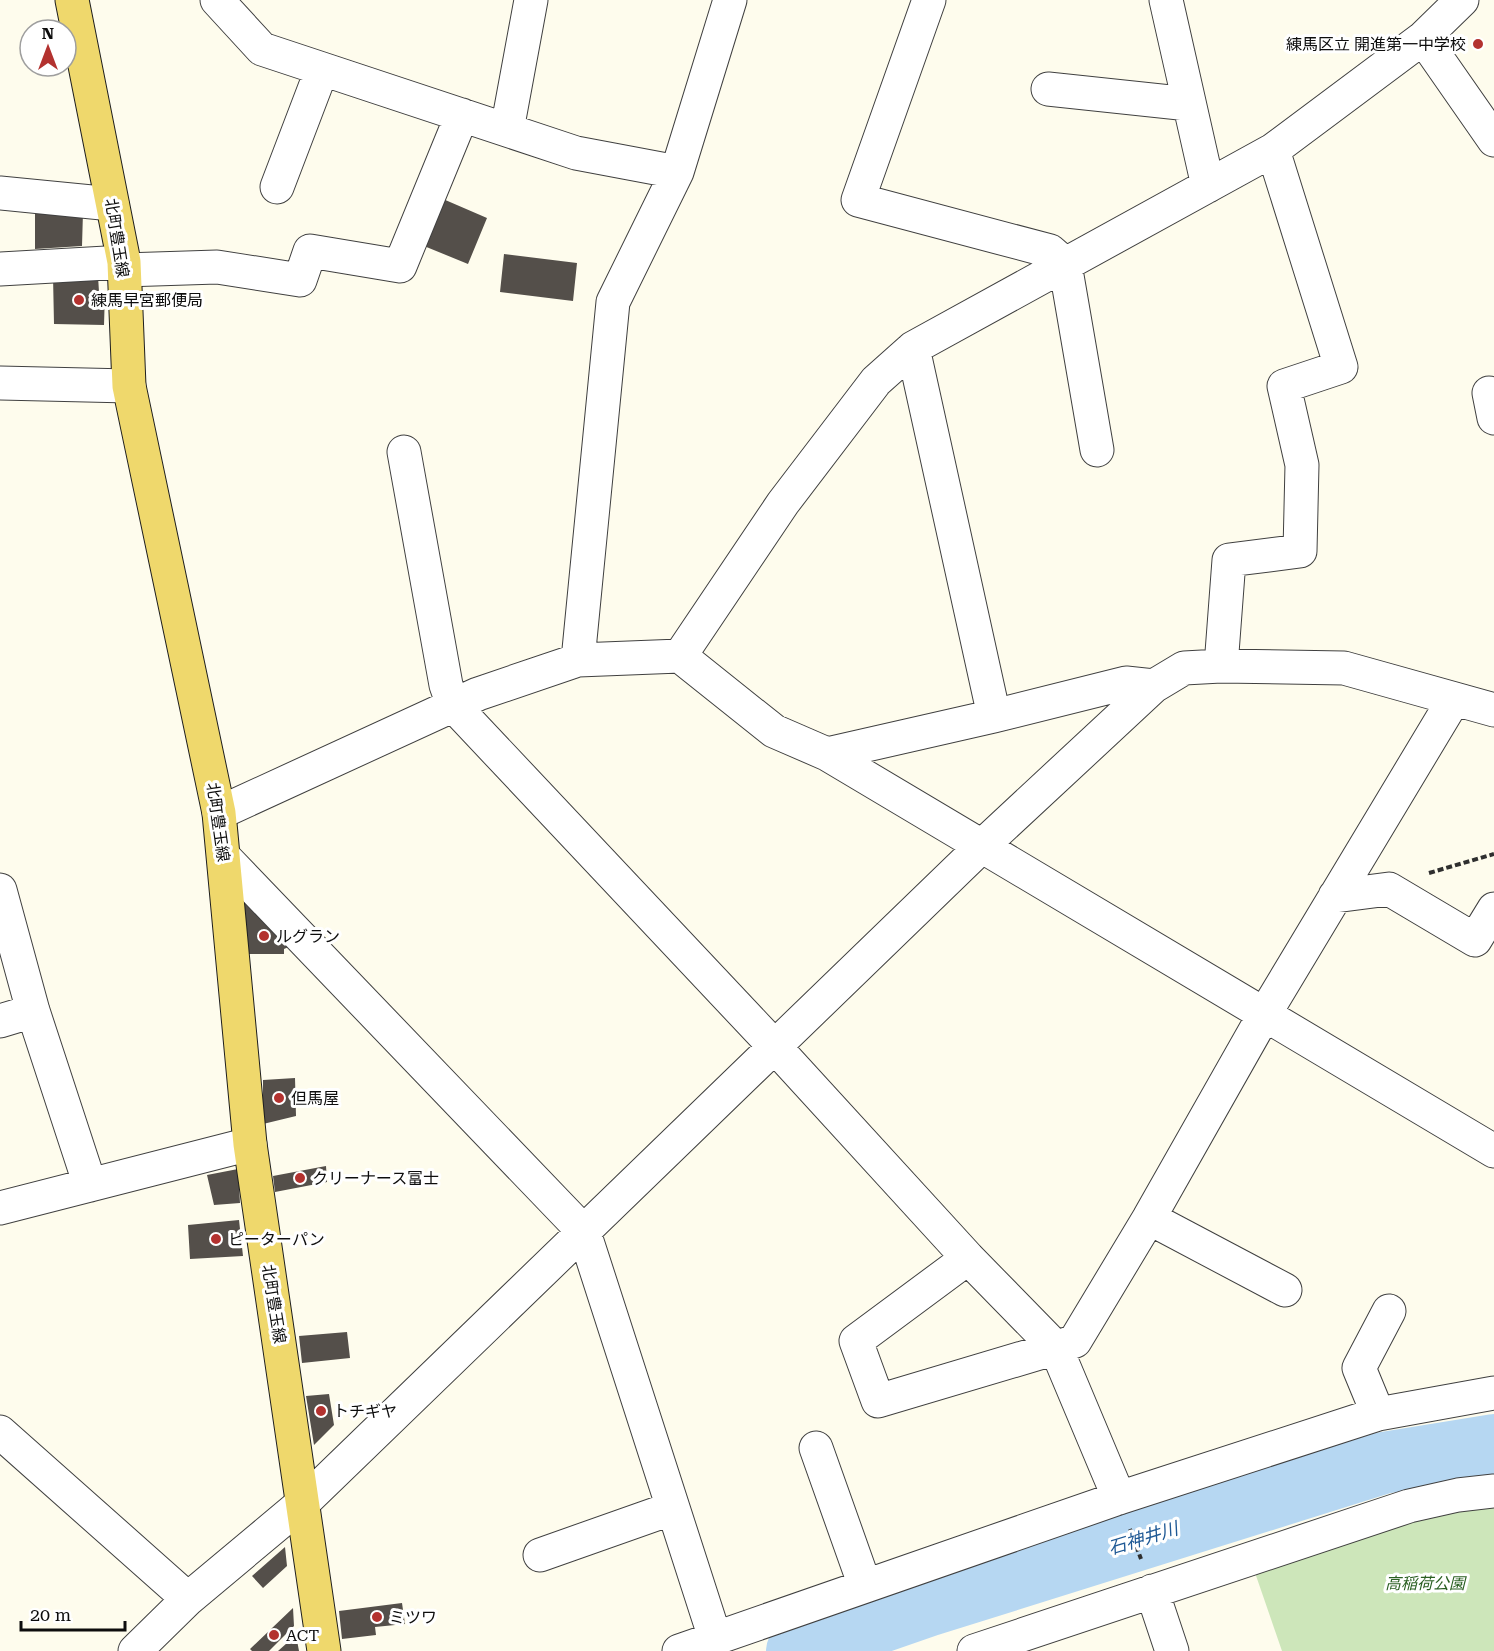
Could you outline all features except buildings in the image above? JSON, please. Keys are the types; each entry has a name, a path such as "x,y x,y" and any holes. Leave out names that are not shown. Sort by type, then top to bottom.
{"main road":[{"name":"北町豊玉線","path":"72,0 124,266 129,386 219,813 250,1144 324,1651"}],"street":[{"path":"217,0 262,49 576,153 677,172"},
{"path":"507,130 531,0"},
{"path":"578,660 613,302 677,172 730,0"},
{"path":"929,0 858,200 1050,251 1065,264 1097,450"},
{"path":"1173,0 1166,0 1208,186"},
{"path":"680,656 783,503 876,381 913,348 1273,150 1423,38 1462,0"},
{"path":"1423,38 1494,140"},
{"path":"277,187 322,69"},
{"path":"1048,89 1189,104"},
{"path":"0,269 124,266 217,267 300,280 310,251 400,266 462,115"},
{"path":"1221,666 1229,560 1300,551 1302,465 1284,386 1341,367 1273,150"},
{"path":"0,194 112,204"},
{"path":"913,348 994,716"},
{"path":"0,384 129,386"},
{"path":"404,452 446,685 453,705 775,1047 968,1258 1056,1348 1119,1498"},
{"path":"219,813 478,694 578,660 680,656 774,731 828,754 1494,1151"},
{"path":"135,1651 188,1599 304,1502 983,845 1154,686 1184,668 1221,666 1344,668 1494,710"},
{"path":"828,754 1126,683 1154,686"},
{"path":"968,1258 856,1341 878,1401 1075,1341 1149,1218 1264,1015 1454,699"},
{"path":"224,857 584,1232 715,1638"},
{"path":"1335,896 1389,889 1475,940 1494,909"},
{"path":"0,890 33,1011 90,1185"},
{"path":"0,1021 33,1011"},
{"path":"0,1208 250,1144"},
{"path":"1149,1218 1285,1290"},
{"path":"1378,1414 1359,1368 1389,1311"},
{"path":"679,1651 1119,1498 1378,1414 1494,1393"},
{"path":"0,1432 188,1599"},
{"path":"816,1448 865,1586"},
{"path":"974,1651 1409,1506 1458,1495 1494,1491"},
{"path":"540,1555 673,1508"},
{"path":"1152,1591 1172,1651"}],"path":[{"path":"1389,889 1396,883 1494,854"},
{"path":"1119,1498 1152,1591"}],"green space":[{"name":"高稲荷公園","path":"1494,1497 1494,1651 1282,1651 1252,1564"}],"waterway":[{"name":"石神井川","path":"797,1651 927,1606 1383,1463 1494,1445"}],"place":[{"name":"練馬区立 開進第一中学校","path":"1478,44"},
{"name":"練馬早宮郵便局","path":"79,300"},
{"name":"ルグラン","path":"264,936"},
{"name":"但馬屋","path":"279,1098"},
{"name":"クリーナース富士","path":"300,1178"},
{"name":"ピーターパン","path":"216,1239"},
{"name":"トチギヤ","path":"321,1411"},
{"name":"ミツワ","path":"377,1617"},
{"name":"ACT","path":"274,1635"}]}
